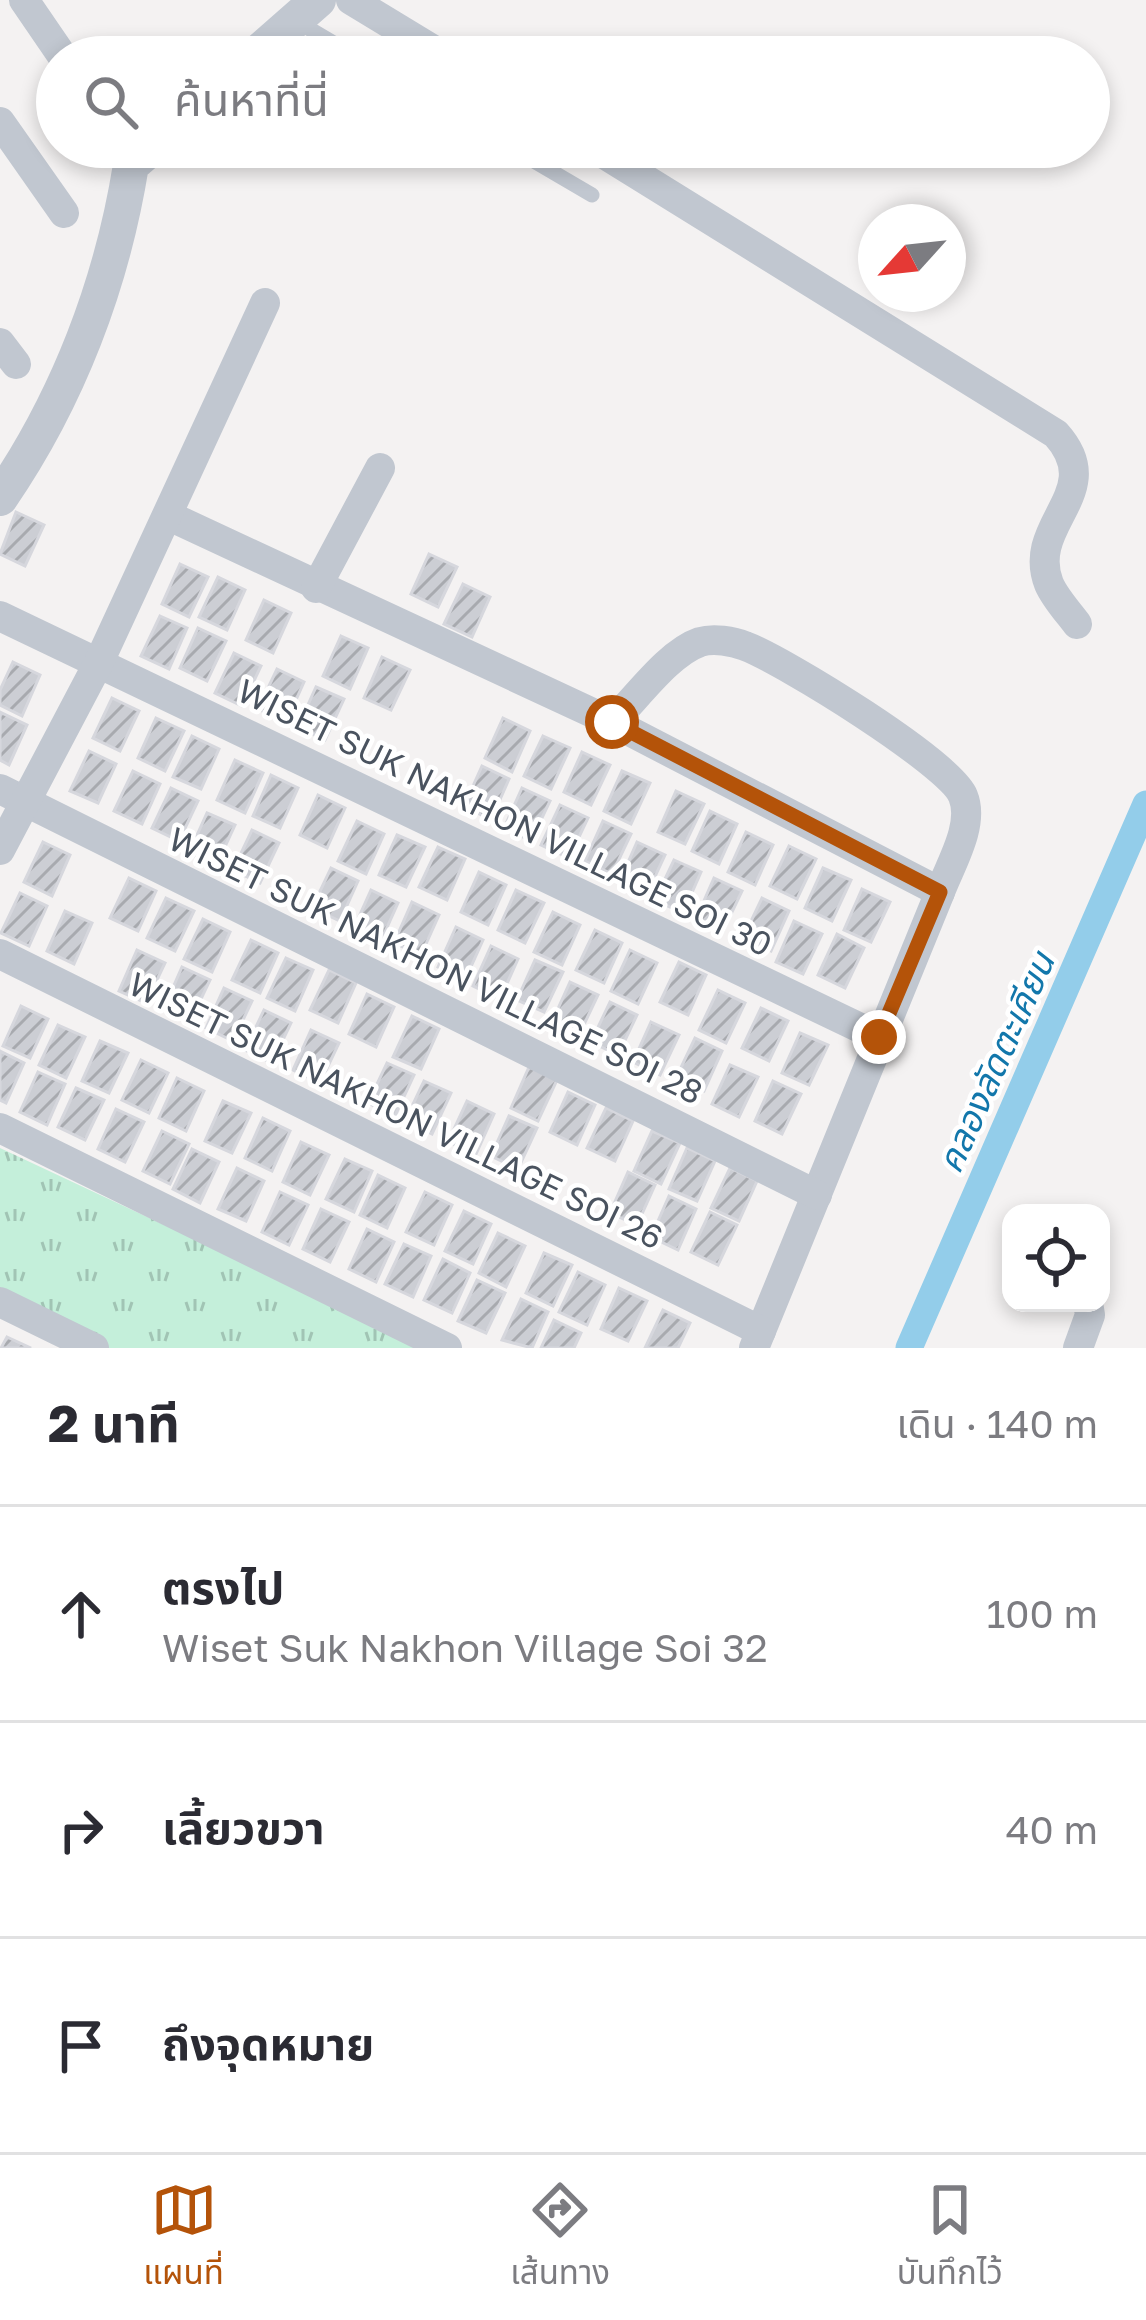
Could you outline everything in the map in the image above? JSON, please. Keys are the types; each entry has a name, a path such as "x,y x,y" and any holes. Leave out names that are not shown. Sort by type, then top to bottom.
{"street":[{"path":"24,0 49,36"},
{"path":"352,0 411,36"},
{"path":"277,36 306,10"},
{"path":"0,122 64,213"},
{"path":"0,498 40,436 80,354 131,168"},
{"path":"627,168 1056,434 1071,451 1076,482 1047,542 1046,568 1050,587 1077,624"},
{"path":"0,850 12,795 99,662 265,303"},
{"path":"316,588 380,468"},
{"path":"169,516 612,722 940,892"},
{"name":"WISET SUK NAKHON VILLAGE SOI 30","path":"0,616 879,1037"},
{"path":"612,722 684,650 702,641 746,646 921,752 951,776 964,798 966,822 940,892 758,1340"},
{"name":"WISET SUK NAKHON VILLAGE SOI 28","path":"12,795 817,1195"},
{"name":"WISET SUK NAKHON VILLAGE SOI 26","path":"0,954 758,1340"},
{"path":"0,1127 447,1348"},
{"path":"0,1302 94,1348"},
{"path":"1078,1348 1090,1312"}],"lane":[{"path":"306,10 324,36"},
{"path":"546,168 592,195"}],"green space":[{"path":"0,1148 427,1348 99,1348 0,1301"}],"building":[{"path":"16,512 44,525 25,566 0,554"},
{"path":"429,554 457,567 438,607 411,594"},
{"path":"180,564 208,577 189,617 162,604"},
{"path":"218,577 245,590 227,630 199,617"},
{"path":"463,584 490,597 472,637 444,624"},
{"path":"264,600 291,613 273,653 246,640"},
{"path":"160,616 187,628 169,669 141,656"},
{"path":"198,628 226,641 207,681 180,668"},
{"path":"341,636 368,648 350,689 323,676"},
{"path":"234,653 261,666 242,706 215,693"},
{"path":"382,657 410,670 391,710 364,698"},
{"path":"13,662 40,675 22,716 0,705 0,690"},
{"path":"277,669 304,682 286,722 258,709"},
{"path":"316,687 344,699 325,740 298,727"},
{"path":"112,698 139,711 120,751 93,738"},
{"path":"0,712 27,725 9,765 0,760"},
{"path":"156,718 184,731 165,771 138,758"},
{"path":"503,718 530,731 512,772 485,758"},
{"path":"192,736 219,749 201,789 173,777"},
{"path":"543,736 570,748 551,789 524,776"},
{"path":"89,751 116,764 98,803 70,791"},
{"path":"582,752 610,765 591,805 564,792"},
{"path":"235,760 263,773 245,813 217,800"},
{"path":"482,766 509,779 491,820 464,806"},
{"path":"133,771 160,784 142,824 114,811"},
{"path":"622,771 650,783 631,824 604,811"},
{"path":"271,775 298,788 280,828 253,816"},
{"path":"171,788 198,801 179,841 152,828"},
{"path":"522,788 550,801 531,841 504,828"},
{"path":"676,791 704,804 685,844 658,832"},
{"path":"318,795 345,808 327,848 300,835"},
{"path":"560,805 588,818 569,858 541,845"},
{"path":"710,811 737,824 719,864 692,851"},
{"path":"207,813 235,825 216,866 189,853"},
{"path":"357,821 384,834 366,874 338,861"},
{"path":"603,821 631,834 612,874 585,861"},
{"path":"252,830 279,843 260,883 233,870"},
{"path":"746,832 773,845 755,885 728,872"},
{"path":"397,835 425,847 406,887 379,875"},
{"path":"43,842 70,855 52,896 24,882"},
{"path":"637,842 665,855 646,896 619,883"},
{"path":"789,846 816,859 797,899 770,886"},
{"path":"438,847 465,859 447,900 419,887"},
{"path":"674,860 701,872 683,913 655,900"},
{"path":"331,868 358,881 340,921 312,908"},
{"path":"823,868 851,880 832,921 805,908"},
{"path":"479,872 506,885 488,925 461,912"},
{"path":"129,878 156,891 138,931 110,918"},
{"path":"714,878 742,891 723,931 696,919"},
{"path":"862,889 890,902 871,942 844,930"},
{"path":"371,890 398,903 380,943 353,930"},
{"path":"516,890 544,903 525,943 498,930"},
{"path":"20,893 47,906 29,946 1,933"},
{"path":"166,898 194,911 175,951 147,938"},
{"path":"762,898 789,911 771,951 743,938"},
{"path":"412,902 439,915 421,955 394,943"},
{"path":"65,911 92,923 74,964 47,951"},
{"path":"553,912 580,925 562,965 534,952"},
{"path":"203,919 230,932 212,972 184,959"},
{"path":"794,921 822,934 803,974 776,962"},
{"path":"456,927 483,940 465,980 438,967"},
{"path":"595,930 622,943 604,983 576,970"},
{"path":"837,934 864,948 845,988 818,975"},
{"path":"251,940 278,953 260,993 232,980"},
{"path":"491,946 518,959 500,999 473,986"},
{"path":"137,950 165,963 146,1003 119,991"},
{"path":"630,950 657,963 638,1004 611,991"},
{"path":"286,958 313,970 295,1011 267,998"},
{"path":"535,960 563,972 544,1012 517,1000"},
{"path":"679,962 706,975 688,1015 660,1002"},
{"path":"182,967 210,980 191,1020 164,1008"},
{"path":"329,970 356,983 338,1023 310,1010"},
{"path":"570,982 598,995 579,1035 552,1022"},
{"path":"224,988 252,1001 233,1041 206,1028"},
{"path":"718,990 745,1003 726,1043 699,1030"},
{"path":"367,994 394,1007 376,1047 349,1034"},
{"path":"610,1002 637,1015 618,1055 591,1042"},
{"path":"21,1006 48,1019 30,1058 3,1046"},
{"path":"761,1008 788,1021 769,1061 742,1048"},
{"path":"264,1010 291,1023 272,1063 245,1050"},
{"path":"412,1016 439,1029 421,1069 393,1057"},
{"path":"651,1022 679,1035 660,1075 633,1062"},
{"path":"58,1025 85,1037 66,1078 39,1065"},
{"path":"311,1030 339,1043 320,1083 293,1070"},
{"path":"800,1033 828,1045 809,1085 782,1073"},
{"path":"695,1038 722,1051 704,1091 676,1078"},
{"path":"100,1041 128,1053 109,1093 82,1081"},
{"path":"0,1051 24,1063 6,1103 0,1100"},
{"path":"141,1060 168,1073 149,1113 122,1100"},
{"path":"387,1063 414,1075 395,1116 368,1103"},
{"path":"730,1065 758,1077 739,1117 712,1104"},
{"path":"529,1067 557,1080 538,1121 511,1108"},
{"path":"38,1072 65,1084 47,1125 20,1112"},
{"path":"177,1078 204,1091 186,1131 159,1118"},
{"path":"424,1081 451,1093 432,1134 405,1121"},
{"path":"773,1081 801,1094 782,1134 755,1121"},
{"path":"76,1088 104,1100 85,1140 58,1127"},
{"path":"568,1092 595,1105 577,1145 550,1132"},
{"path":"223,1101 251,1113 232,1153 205,1141"},
{"path":"467,1101 494,1114 476,1154 448,1142"},
{"path":"606,1108 633,1121 615,1161 587,1148"},
{"path":"116,1109 144,1122 125,1162 98,1149"},
{"path":"509,1116 537,1128 518,1169 491,1156"},
{"path":"263,1118 290,1131 272,1171 245,1158"},
{"path":"162,1131 189,1144 170,1184 143,1171"},
{"path":"652,1131 680,1143 661,1184 634,1171"},
{"path":"301,1142 329,1155 310,1195 283,1182"},
{"path":"687,1148 715,1161 697,1201 669,1189"},
{"path":"192,1149 219,1162 200,1203 173,1189"},
{"path":"345,1159 372,1171 354,1212 326,1199"},
{"path":"237,1168 264,1181 246,1221 218,1209"},
{"path":"730,1168 757,1181 739,1221 711,1208"},
{"path":"628,1172 655,1185 637,1225 610,1213"},
{"path":"378,1175 405,1188 387,1228 360,1215"},
{"path":"280,1192 308,1205 289,1245 262,1232"},
{"path":"425,1192 452,1205 434,1245 406,1232"},
{"path":"669,1196 696,1209 678,1250 651,1237"},
{"path":"321,1209 349,1222 330,1262 303,1249"},
{"path":"464,1211 491,1224 473,1264 445,1251"},
{"path":"710,1212 737,1225 718,1265 691,1252"},
{"path":"367,1229 394,1242 376,1282 349,1269"},
{"path":"498,1233 525,1246 506,1287 479,1273"},
{"path":"404,1244 431,1256 413,1297 385,1284"},
{"path":"544,1253 572,1265 553,1306 526,1293"},
{"path":"443,1259 470,1273 452,1313 424,1300"},
{"path":"578,1272 605,1285 587,1325 559,1312"},
{"path":"477,1280 505,1293 486,1333 458,1321"},
{"path":"619,1288 647,1301 628,1341 601,1329"},
{"path":"521,1299 548,1312 532,1348 502,1340"},
{"path":"663,1310 690,1323 678,1348 645,1348"},
{"path":"554,1320 581,1333 574,1348 541,1348"},
{"path":"7,1337 31,1348 1,1348"}],"waterway":[{"name":"คลองลัดตะเคียน","path":"909,1348 1146,804"}],"route":[{"path":"612,722 940,892 879,1037"}]}
